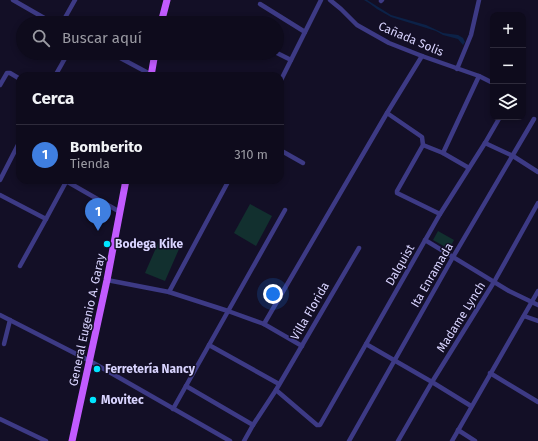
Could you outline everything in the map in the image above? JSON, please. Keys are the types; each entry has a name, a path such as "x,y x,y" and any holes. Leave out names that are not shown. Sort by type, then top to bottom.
{"main road":[{"path":"163,16 167,0"},
{"path":"153,72 154,60"},
{"name":"General Eugenio A. Garay","path":"72,441 107,280 125,184"}],"street":[{"path":"13,0 41,16"},
{"path":"66,16 75,0"},
{"path":"284,74 321,0"},
{"name":"Cañada Solis","path":"330,0 342,9 357,24 389,43 490,81"},
{"path":"458,69 471,35 479,0"},
{"path":"260,4 279,16"},
{"path":"284,19 305,32"},
{"path":"284,56 291,60"},
{"path":"264,324 387,113 422,56"},
{"path":"57,72 64,60"},
{"path":"123,60 145,72"},
{"path":"0,85 7,73 16,77"},
{"path":"443,153 479,76"},
{"path":"387,113 422,137 423,145 397,193 440,214"},
{"name":"Ita Enramada","path":"349,441 453,257 534,119"},
{"name":"Dalquist","path":"276,390 318,425 320,425 440,214 498,120"},
{"path":"485,143 513,156 538,172"},
{"path":"423,145 443,153 469,168"},
{"path":"0,180 16,149"},
{"path":"284,152 303,163"},
{"path":"20,266 65,184"},
{"path":"74,184 120,212"},
{"path":"169,292 227,184"},
{"path":"0,195 46,219"},
{"name":"Madame Lynch","path":"398,441 432,382 494,282 538,203"},
{"path":"173,409 285,210"},
{"path":"425,240 509,291 538,305"},
{"name":"Villa Florida","path":"244,441 276,390 359,248"},
{"path":"107,280 169,292 228,311 264,324 302,346"},
{"path":"452,441 538,291"},
{"path":"0,315 90,361 230,441"},
{"path":"524,316 538,321"},
{"path":"4,344 10,320"},
{"path":"366,344 471,406"},
{"path":"209,345 279,384"},
{"path":"490,373 538,402"},
{"path":"186,386 253,425"},
{"path":"0,419 46,441"},
{"path":"458,430 475,441"}],"green space":[{"path":"250,204 272,216 256,246 234,233"},
{"path":"438,231 454,240 449,249 433,240"},
{"path":"159,241 179,249 165,281 145,273"}],"water":[{"path":"364,0 367,0 391,15 426,25 443,33 458,35 463,38 465,42 463,45 458,39 391,17"}],"place":[{"name":"Bomberito","path":"98,231"},
{"name":"Bodega Kike","path":"107,244"},
{"name":"Ferretería Nancy","path":"97,369"},
{"name":"Movitec","path":"93,400"}]}
